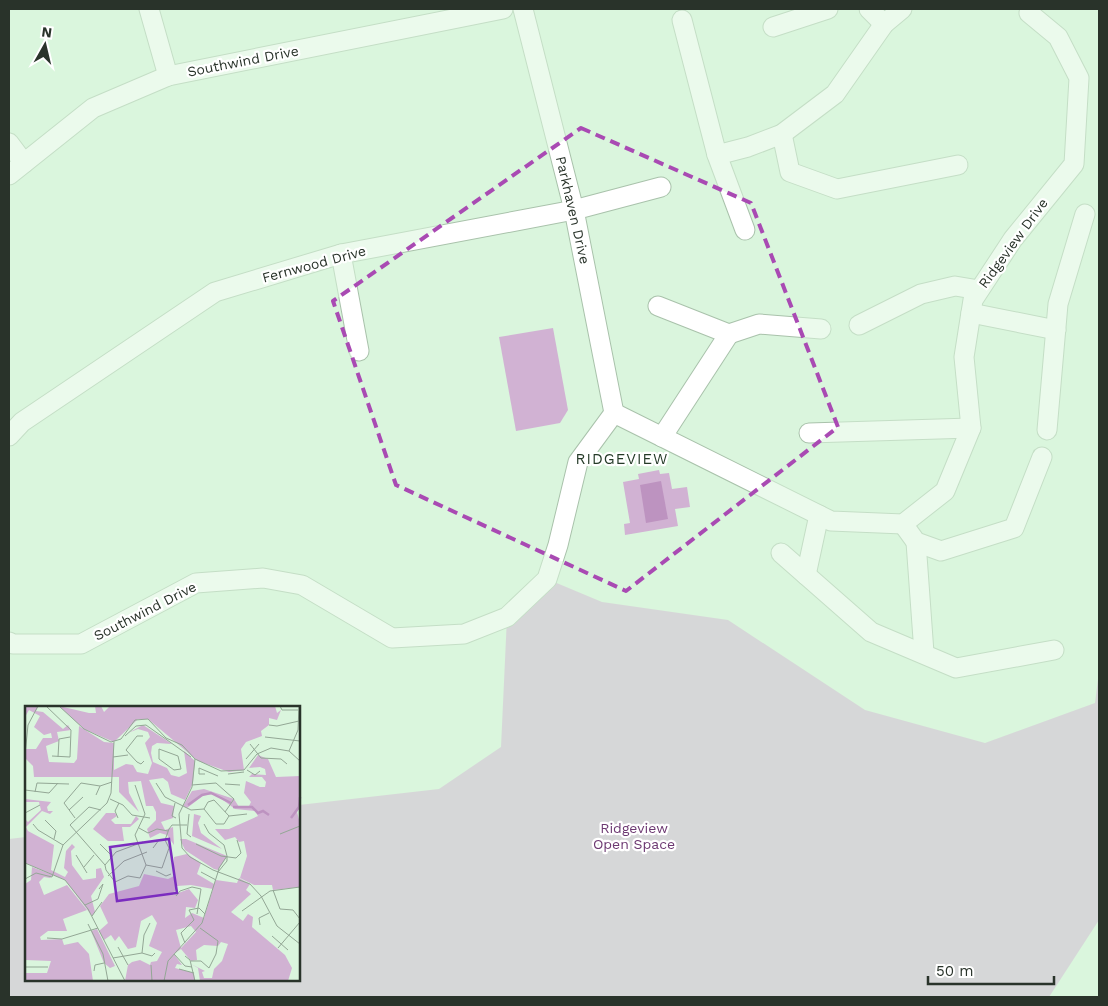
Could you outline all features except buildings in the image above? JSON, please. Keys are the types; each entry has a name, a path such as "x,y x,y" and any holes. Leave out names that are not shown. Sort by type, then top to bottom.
{"street":[{"path":"148,9 168,76"},
{"name":"Southwind Drive","path":"9,175 93,108 168,76 504,9"},
{"name":"Parkhaven Drive","path":"524,9 574,210 614,413"},
{"path":"772,27 828,9"},
{"path":"869,9 884,24"},
{"path":"717,156 782,134 835,94 884,24 902,9"},
{"name":"Ridgeview Drive","path":"903,524 945,491 971,428 964,357 973,300 1013,239 1074,164 1079,78 1058,37 1027,10"},
{"path":"682,20 717,156 744,230"},
{"path":"782,134 790,172 837,189 958,165"},
{"path":"9,143 24,162"},
{"name":"Fernwood Drive","path":"9,436 22,422 216,292 340,254 574,210 661,187"},
{"path":"1048,430 1058,304 1085,214"},
{"path":"340,254 359,351"},
{"path":"859,325 921,294 955,286 979,290"},
{"path":"658,306 729,334"},
{"path":"971,312 1056,330"},
{"path":"662,437 729,334 759,324 821,329"},
{"path":"614,413 831,520 903,524 916,542 924,653"},
{"name":"Southwind Drive","path":"9,642 13,644 81,644 196,583 263,578 302,584 392,638 464,634 507,617 547,579 558,545 578,462 614,413"},
{"path":"809,432 971,428"},
{"path":"916,542 941,551 1014,528 1042,457"},
{"path":"806,575 819,514"},
{"path":"781,554 871,632 956,668 1054,650"}],"highlighted area":[{"path":"581,128 751,203 838,427 626,591 396,485 333,301"}],"green space":[{"path":"553,328 568,410 560,423 516,431 499,337"},
{"path":"659,470 660,474 669,473 672,489 687,487 690,507 675,509 678,526 625,535 624,524 630,523 623,482 639,479 638,474"},
{"name":"Ridgeview Open Space","path":"547,579 602,602 728,620 865,710 985,743 1095,703 1099,671 1099,920 1049,997 9,997 9,839 25,837 25,981 300,981 300,805 439,789 501,747 507,617"}],"shaded area":[{"path":"661,481 668,519 646,523 640,485"}],"district":[{"name":"RIDGEVIEW","path":"622,459"}]}
